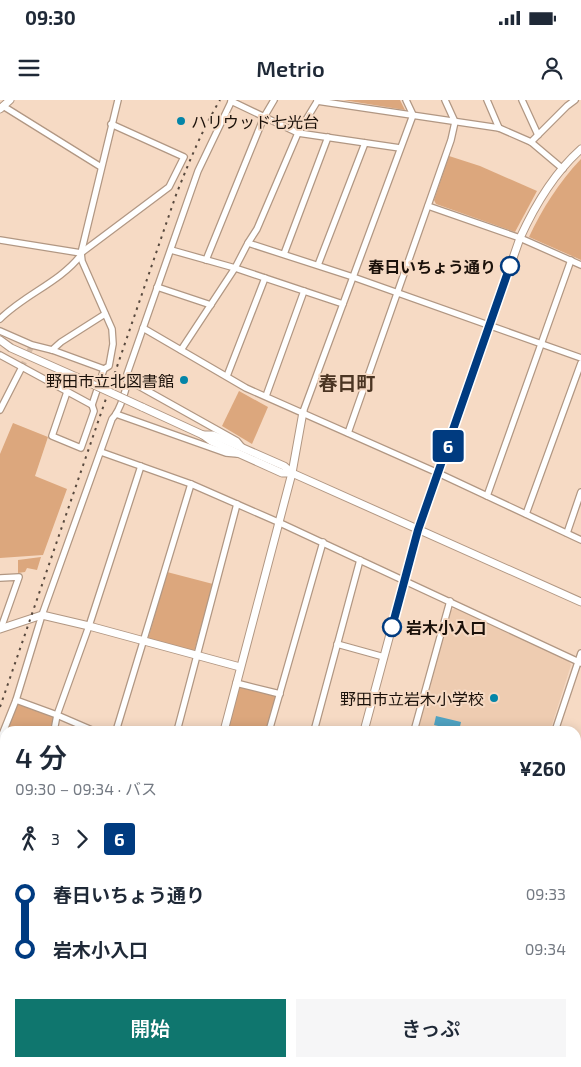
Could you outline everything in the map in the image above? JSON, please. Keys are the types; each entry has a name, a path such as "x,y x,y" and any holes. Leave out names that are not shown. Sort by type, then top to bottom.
{"street":[{"path":"10,100 1,107 101,167"},
{"path":"0,319 10,309 72,268 81,254 118,100"},
{"path":"206,260 264,117 274,100"},
{"path":"228,726 240,667 292,473 303,412 413,115 406,100"},
{"path":"348,433 451,140 455,122 445,100"},
{"path":"487,100 499,128"},
{"path":"522,100 538,136"},
{"path":"531,142 565,103 575,100"},
{"path":"7,726 42,615 112,419 116,414 128,380 127,374 198,171 232,101 298,133 400,148"},
{"path":"181,350 235,268 257,229 298,133 317,101 499,128 531,142 562,168"},
{"path":"0,240 81,254 170,187 184,157 111,124"},
{"path":"284,254 328,137"},
{"path":"318,265 366,143"},
{"path":"365,726 418,530 520,238 538,203 562,168 581,149"},
{"path":"428,206 520,238 581,265"},
{"path":"248,243 398,292 581,358"},
{"path":"170,250 235,268 343,304"},
{"path":"67,392 52,436 81,448 94,411 92,405 104,369 110,366 113,344 112,330 81,254"},
{"path":"487,496 571,260"},
{"path":"227,376 265,278"},
{"path":"157,287 211,305"},
{"path":"266,396 304,291"},
{"path":"52,350 61,342 105,314"},
{"path":"143,328 246,388 438,473 581,540"},
{"path":"0,331 32,345 52,350 104,369"},
{"path":"0,340 11,348 203,435 210,441 242,451 282,473 292,473 581,602"},
{"path":"0,346 11,348"},
{"path":"0,355 92,405"},
{"path":"526,514 581,363"},
{"path":"0,410 22,367"},
{"path":"128,380 237,441 242,451"},
{"path":"116,414 226,453 242,451"},
{"path":"100,452 191,484 237,504 323,542 579,662"},
{"path":"55,726 141,466"},
{"path":"118,726 191,484"},
{"path":"567,533 581,492"},
{"path":"178,726 237,504"},
{"path":"270,726 323,542"},
{"path":"315,726 360,560"},
{"path":"0,578 19,577 1,629"},
{"path":"415,726 450,601"},
{"path":"1,629 42,615 240,667"},
{"path":"338,644 384,657"},
{"path":"557,726 581,653"},
{"path":"236,683 280,694"},
{"path":"16,700 57,715 80,726"}],"shaded area":[{"path":"343,100 400,100 405,110"},
{"path":"449,156 480,166 537,191 515,232 436,204 434,200"},
{"path":"581,159 581,260 529,237 552,196"},
{"path":"239,391 268,407 252,444 222,426"},
{"path":"13,423 48,437 35,476 67,489 43,555 0,558 0,454"},
{"path":"41,557 37,570 27,568 25,572 18,573 18,560"},
{"path":"167,572 213,584 194,652 148,639"},
{"name":"野田市立岩木小学校","path":"456,608 569,661 571,665 552,726 419,726 451,610"},
{"path":"239,686 276,696 267,726 228,726"},
{"path":"17,704 54,717 52,726 8,726"}],"water":[{"path":"436,716 461,722 460,726 434,725"}],"tunnel":[{"path":"22,367 32,345"}],"railway":[{"path":"0,707 176,195 191,158 220,100"}],"bus line":[{"name":"6","path":"392,627 418,530 510,266"}],"place":[{"name":"ハリウッド七光台","path":"181,121"},
{"name":"春日いちょう通り","path":"510,266"},
{"name":"野田市立北図書館","path":"184,380"},
{"name":"岩木小入口","path":"392,627"},
{"name":"野田市立岩木小学校","path":"494,698"}],"district":[{"name":"春日町","path":"347,382"}]}
